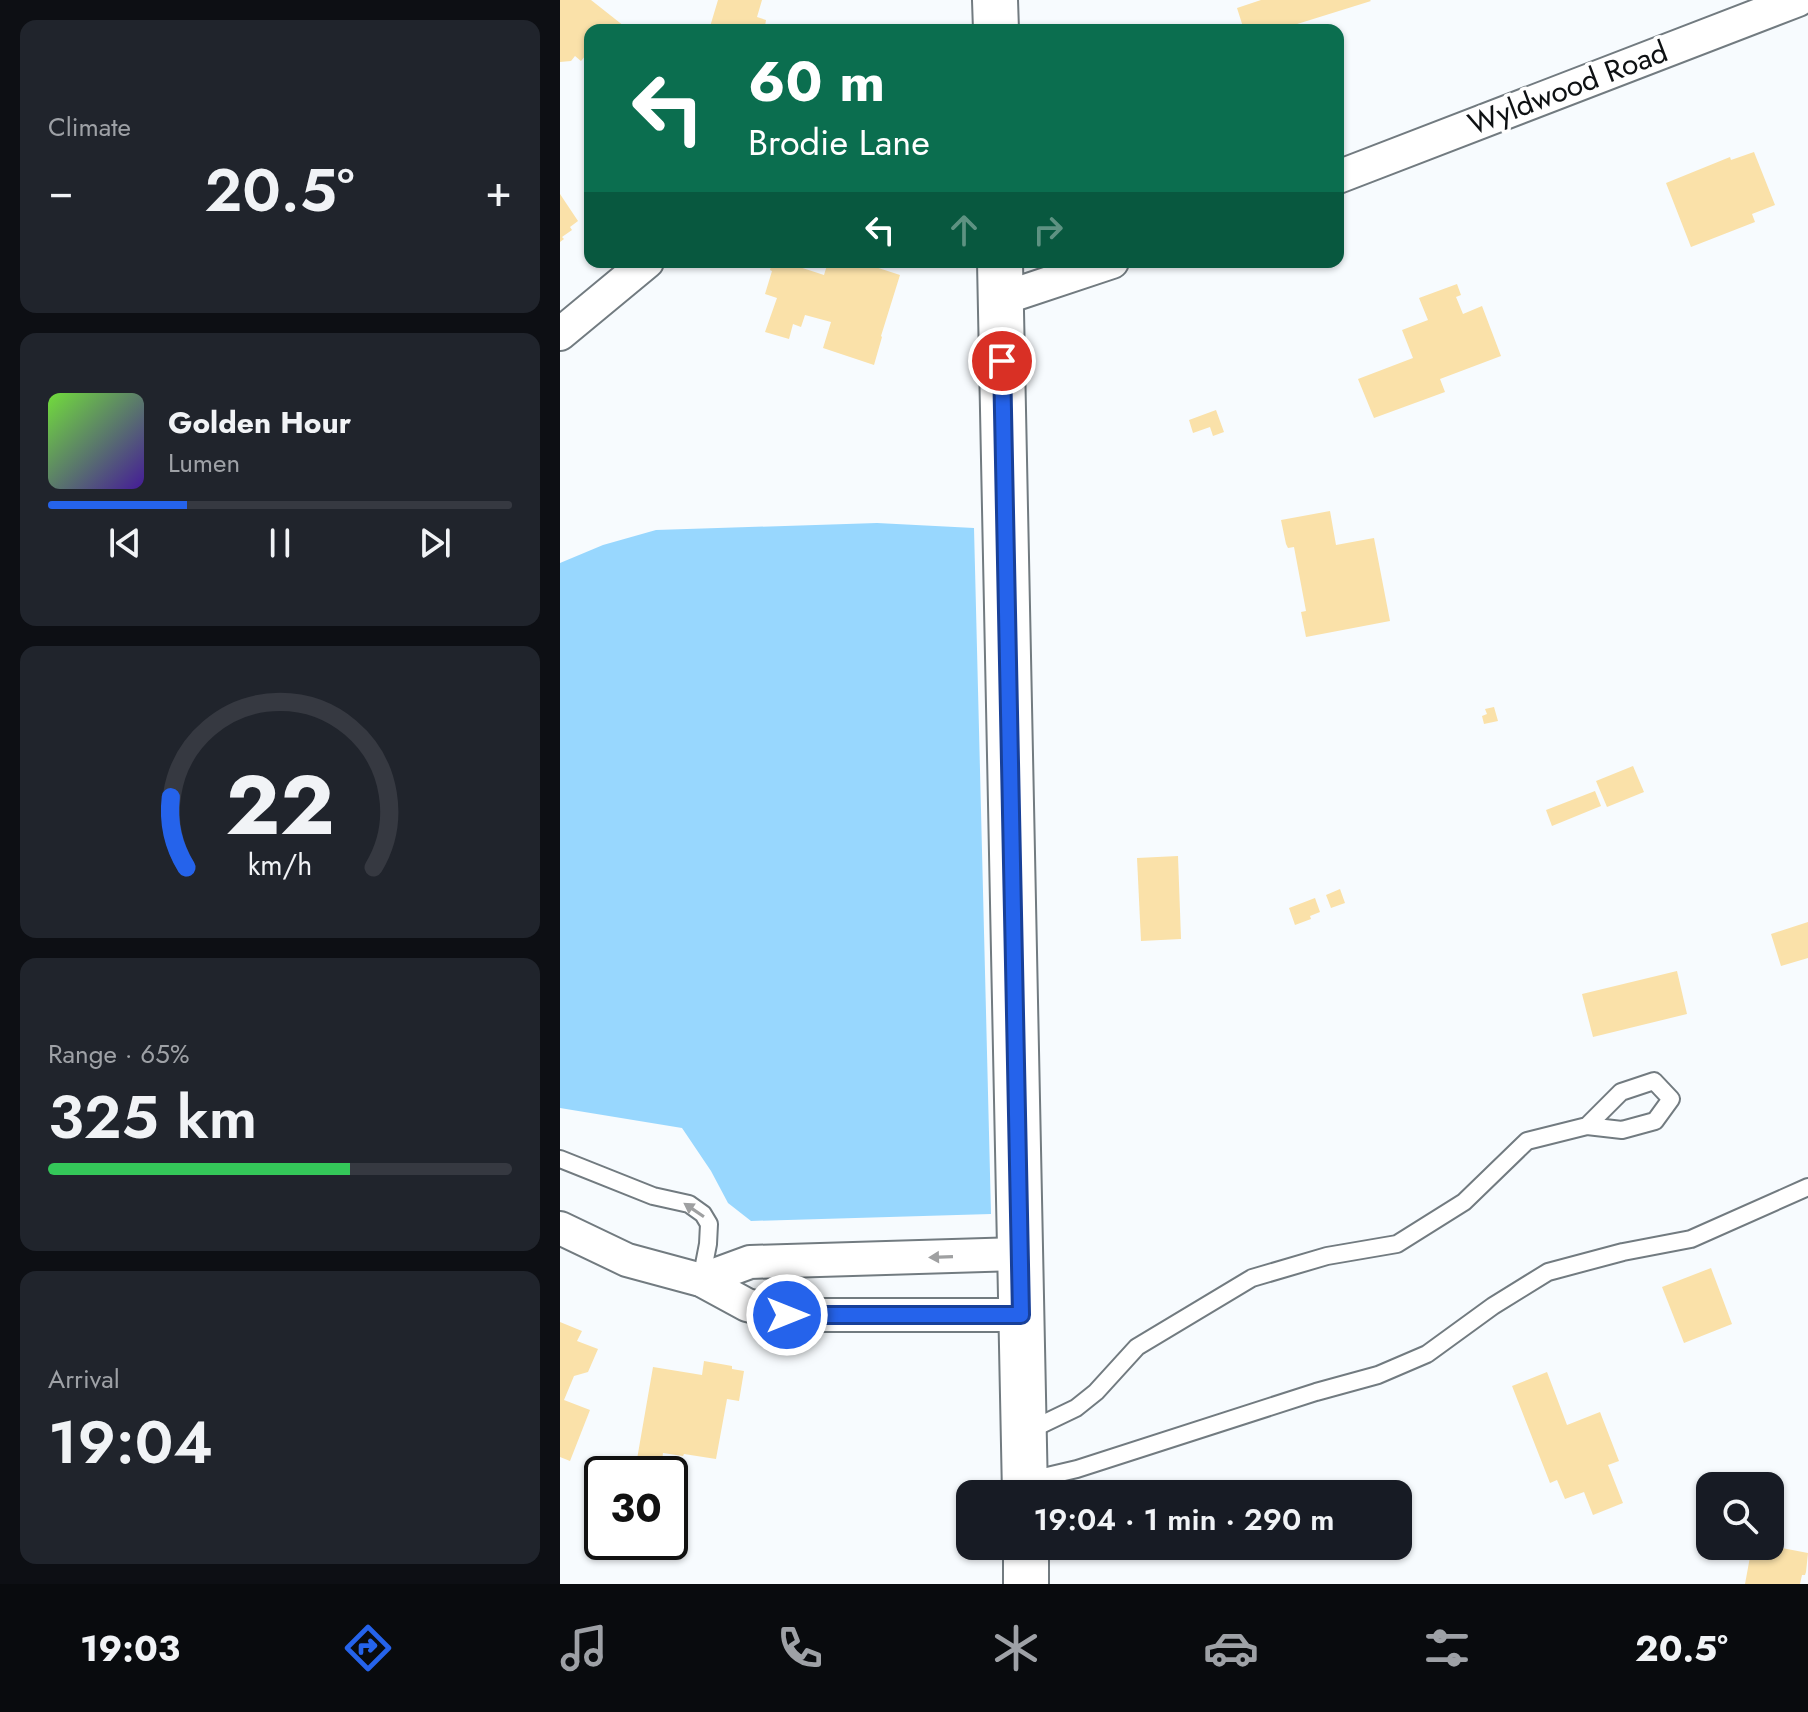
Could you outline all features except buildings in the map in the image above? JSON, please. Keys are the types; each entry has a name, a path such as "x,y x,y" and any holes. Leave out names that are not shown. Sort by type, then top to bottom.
{"main road":[{"path":"995,0 996,24"},
{"path":"1000,280 1025,1480"},
{"path":"1026,1560 1026,1584"}],"street":[{"name":"Wyldwood Road","path":"1344,175 1798,0"},
{"path":"560,334 640,268"},
{"path":"1000,280 1075,268"},
{"path":"560,1228 627,1260 701,1280 747,1305 787,1315 1021,1315"},
{"path":"701,1280 750,1262 1019,1254"}],"lane":[{"path":"1024,1432 1076,1408 1096,1392 1137,1347 1252,1278 1327,1256 1397,1244 1464,1202 1527,1141 1587,1126 1622,1130 1655,1121 1671,1099 1654,1081 1621,1092 1587,1126"},
{"path":"560,1159 653,1196 689,1204 703,1214 709,1224 701,1280"},
{"path":"1048,1480 1316,1392 1378,1375 1427,1354 1493,1306 1548,1272 1623,1252 1691,1239 1808,1187"}],"shaded area":[{"path":"877,523 974,528 991,1214 751,1221 728,1203 682,1128 560,1108 560,563 603,545 656,530"}],"route":[{"path":"787,1315 1021,1315 1002,361"}]}
